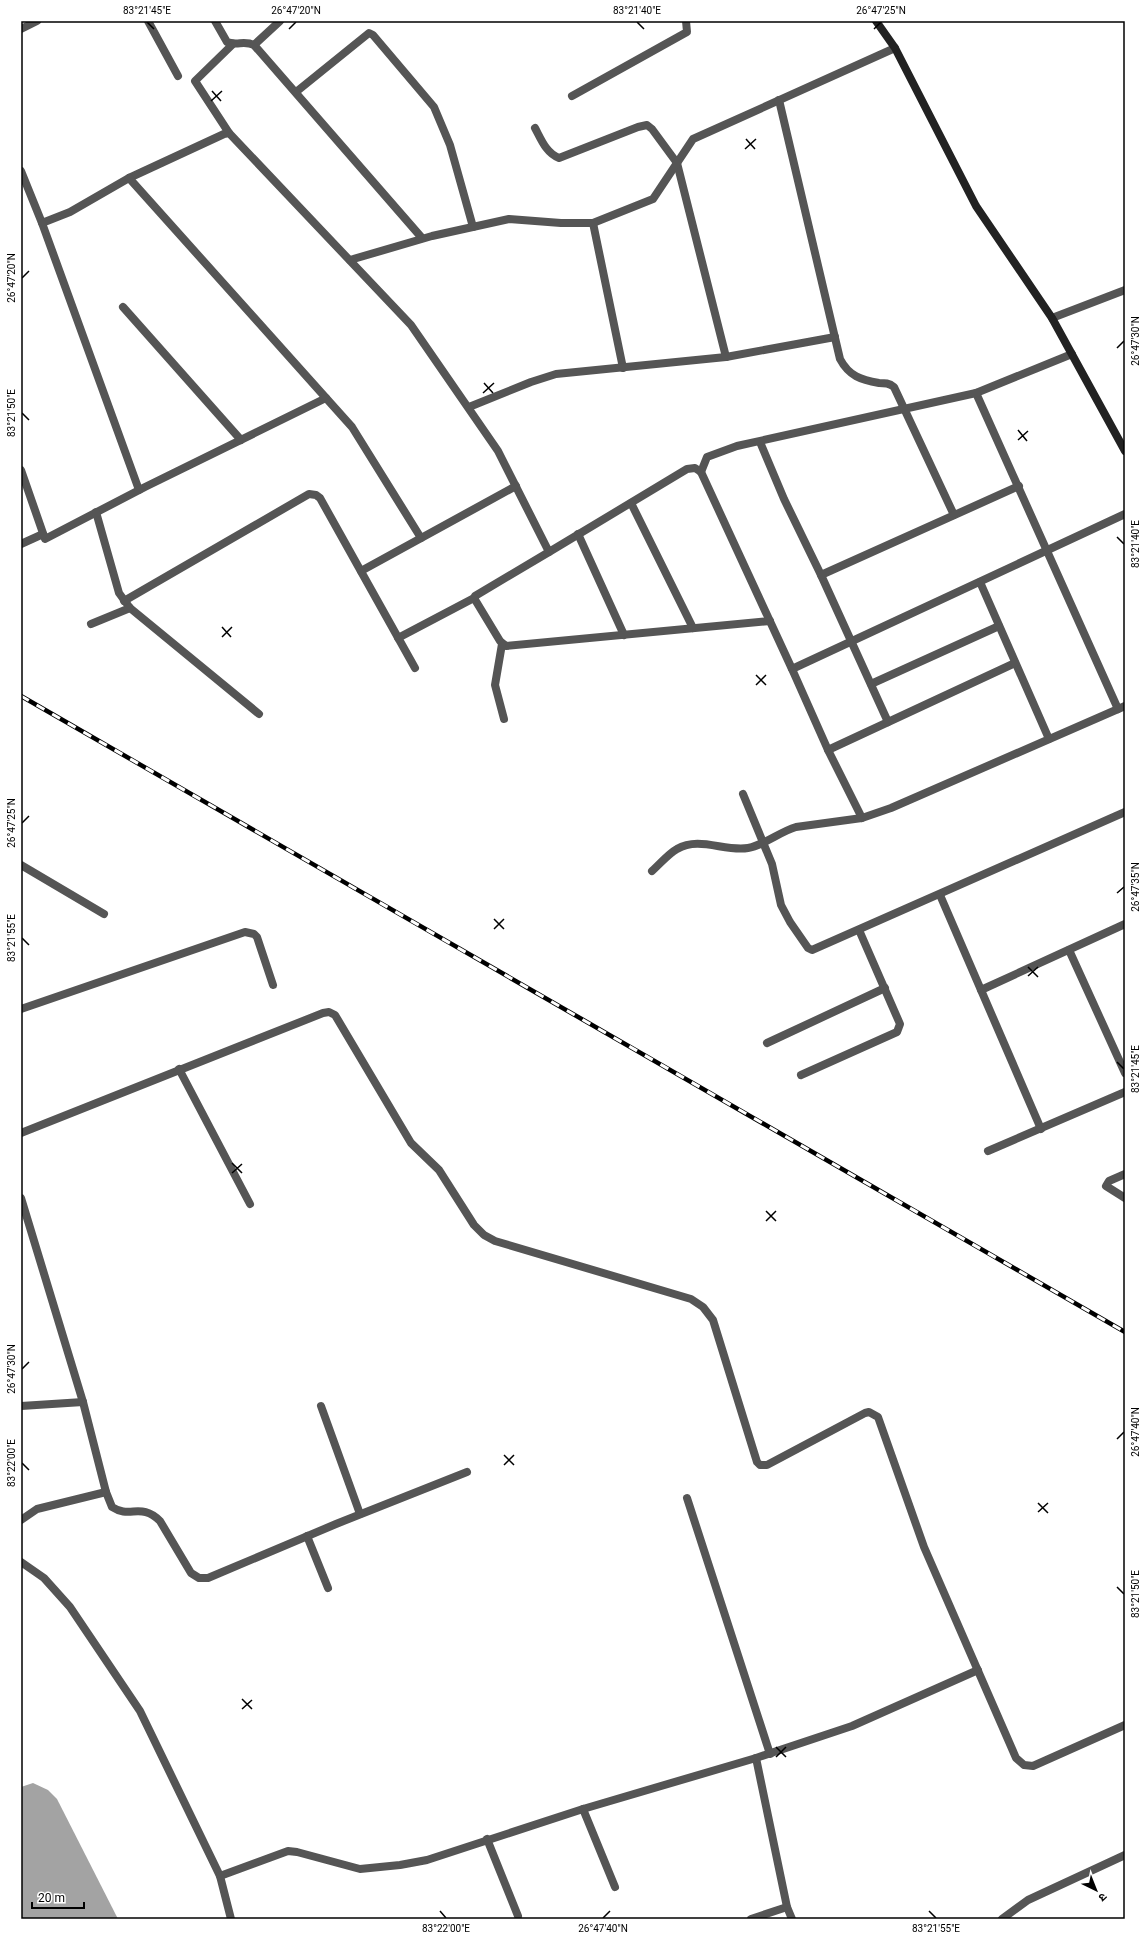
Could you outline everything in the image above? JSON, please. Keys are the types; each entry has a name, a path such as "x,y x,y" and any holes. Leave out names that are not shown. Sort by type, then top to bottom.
{"street":[{"path":"21,28 37,21"},
{"path":"148,21 178,76"},
{"path":"215,21 227,42 233,44 248,42 254,45 422,238"},
{"path":"254,45 280,21"},
{"path":"572,96 687,32 686,21"},
{"path":"876,21 895,48 976,206 1052,318 1125,451"},
{"path":"296,92 369,34 374,35 434,107 450,145 474,227"},
{"path":"233,44 195,81 229,133 411,325 498,451 549,552"},
{"path":"350,260 422,238 509,219 560,223 593,223 653,199 694,138 895,48"},
{"path":"779,100 840,360 845,370 852,376 890,384 894,387 954,515"},
{"path":"534,128 547,150 552,155 559,158 638,127 647,125 652,129 677,162 726,357"},
{"path":"42,223 76,209 129,178 229,133"},
{"path":"21,171 42,223 139,490"},
{"path":"129,178 352,428 421,538"},
{"path":"593,223 623,368"},
{"path":"1052,318 1125,290"},
{"path":"123,308 241,440"},
{"path":"469,408 531,382 556,374 726,357 835,337"},
{"path":"701,472 707,457 737,446 976,393 1072,354"},
{"path":"652,871 678,849 685,846 698,843 737,849 747,848 764,843 796,827 862,818 891,808 1122,708 976,393"},
{"path":"21,470 45,539 139,490 326,398"},
{"path":"760,442 784,499 821,575 888,722"},
{"path":"398,638 474,598 687,469 695,468 701,472 828,750 862,818"},
{"path":"361,571 516,486"},
{"path":"821,575 1019,486"},
{"path":"124,601 309,494 316,495 320,498 414,668"},
{"path":"631,503 693,628"},
{"path":"96,512 119,593 124,601 130,608 259,714"},
{"path":"792,669 1125,514"},
{"path":"21,544 44,534"},
{"path":"578,534 624,635"},
{"path":"980,582 1049,740"},
{"path":"474,598 502,644 506,646 770,621"},
{"path":"91,624 130,608"},
{"path":"871,684 999,626"},
{"path":"502,644 497,663 494,685 504,719"},
{"path":"828,750 1015,663"},
{"path":"743,794 772,864 781,905 790,922 810,950 940,895 1125,812"},
{"path":"21,865 104,914"},
{"path":"940,895 1041,1129"},
{"path":"981,990 1125,924"},
{"path":"801,1075 897,1032 900,1024 859,930"},
{"path":"21,1009 246,932 254,934 257,937 273,985"},
{"path":"1069,950 1125,1072"},
{"path":"767,1043 885,988"},
{"path":"21,1133 323,1013 329,1012 335,1014 410,1143 439,1170 474,1225 484,1235 495,1241 691,1299 703,1307 713,1320 760,1465 767,1465 865,1413 869,1412 878,1417 924,1547 1016,1758 1024,1765 1033,1766 1125,1725"},
{"path":"179,1069 250,1204"},
{"path":"988,1152 1125,1092"},
{"path":"1125,1174 1109,1181 1106,1186 1125,1198"},
{"path":"21,1198 83,1402 106,1492 112,1507 117,1510 147,1511 154,1514 160,1521 191,1573 199,1578 208,1578 360,1514 466,1472"},
{"path":"21,1406 83,1402"},
{"path":"321,1406 360,1514"},
{"path":"21,1520 37,1509 106,1492"},
{"path":"687,1498 770,1754"},
{"path":"307,1536 328,1588"},
{"path":"21,1562 44,1578 70,1607 140,1711 220,1876 231,1919"},
{"path":"220,1876 288,1851 297,1852 350,1867 364,1869 427,1860 487,1839 583,1809 770,1754 852,1726 978,1670"},
{"path":"756,1758 787,1907 792,1919"},
{"path":"583,1809 615,1887"},
{"path":"487,1839 518,1916"},
{"path":"1002,1919 1028,1900 1125,1855"},
{"path":"751,1919 787,1907"}],"shaded area":[{"path":"33,1783 48,1790 57,1799 118,1919 21,1919 21,1787"}],"railway":[{"path":"21,696 1125,1332"}]}
